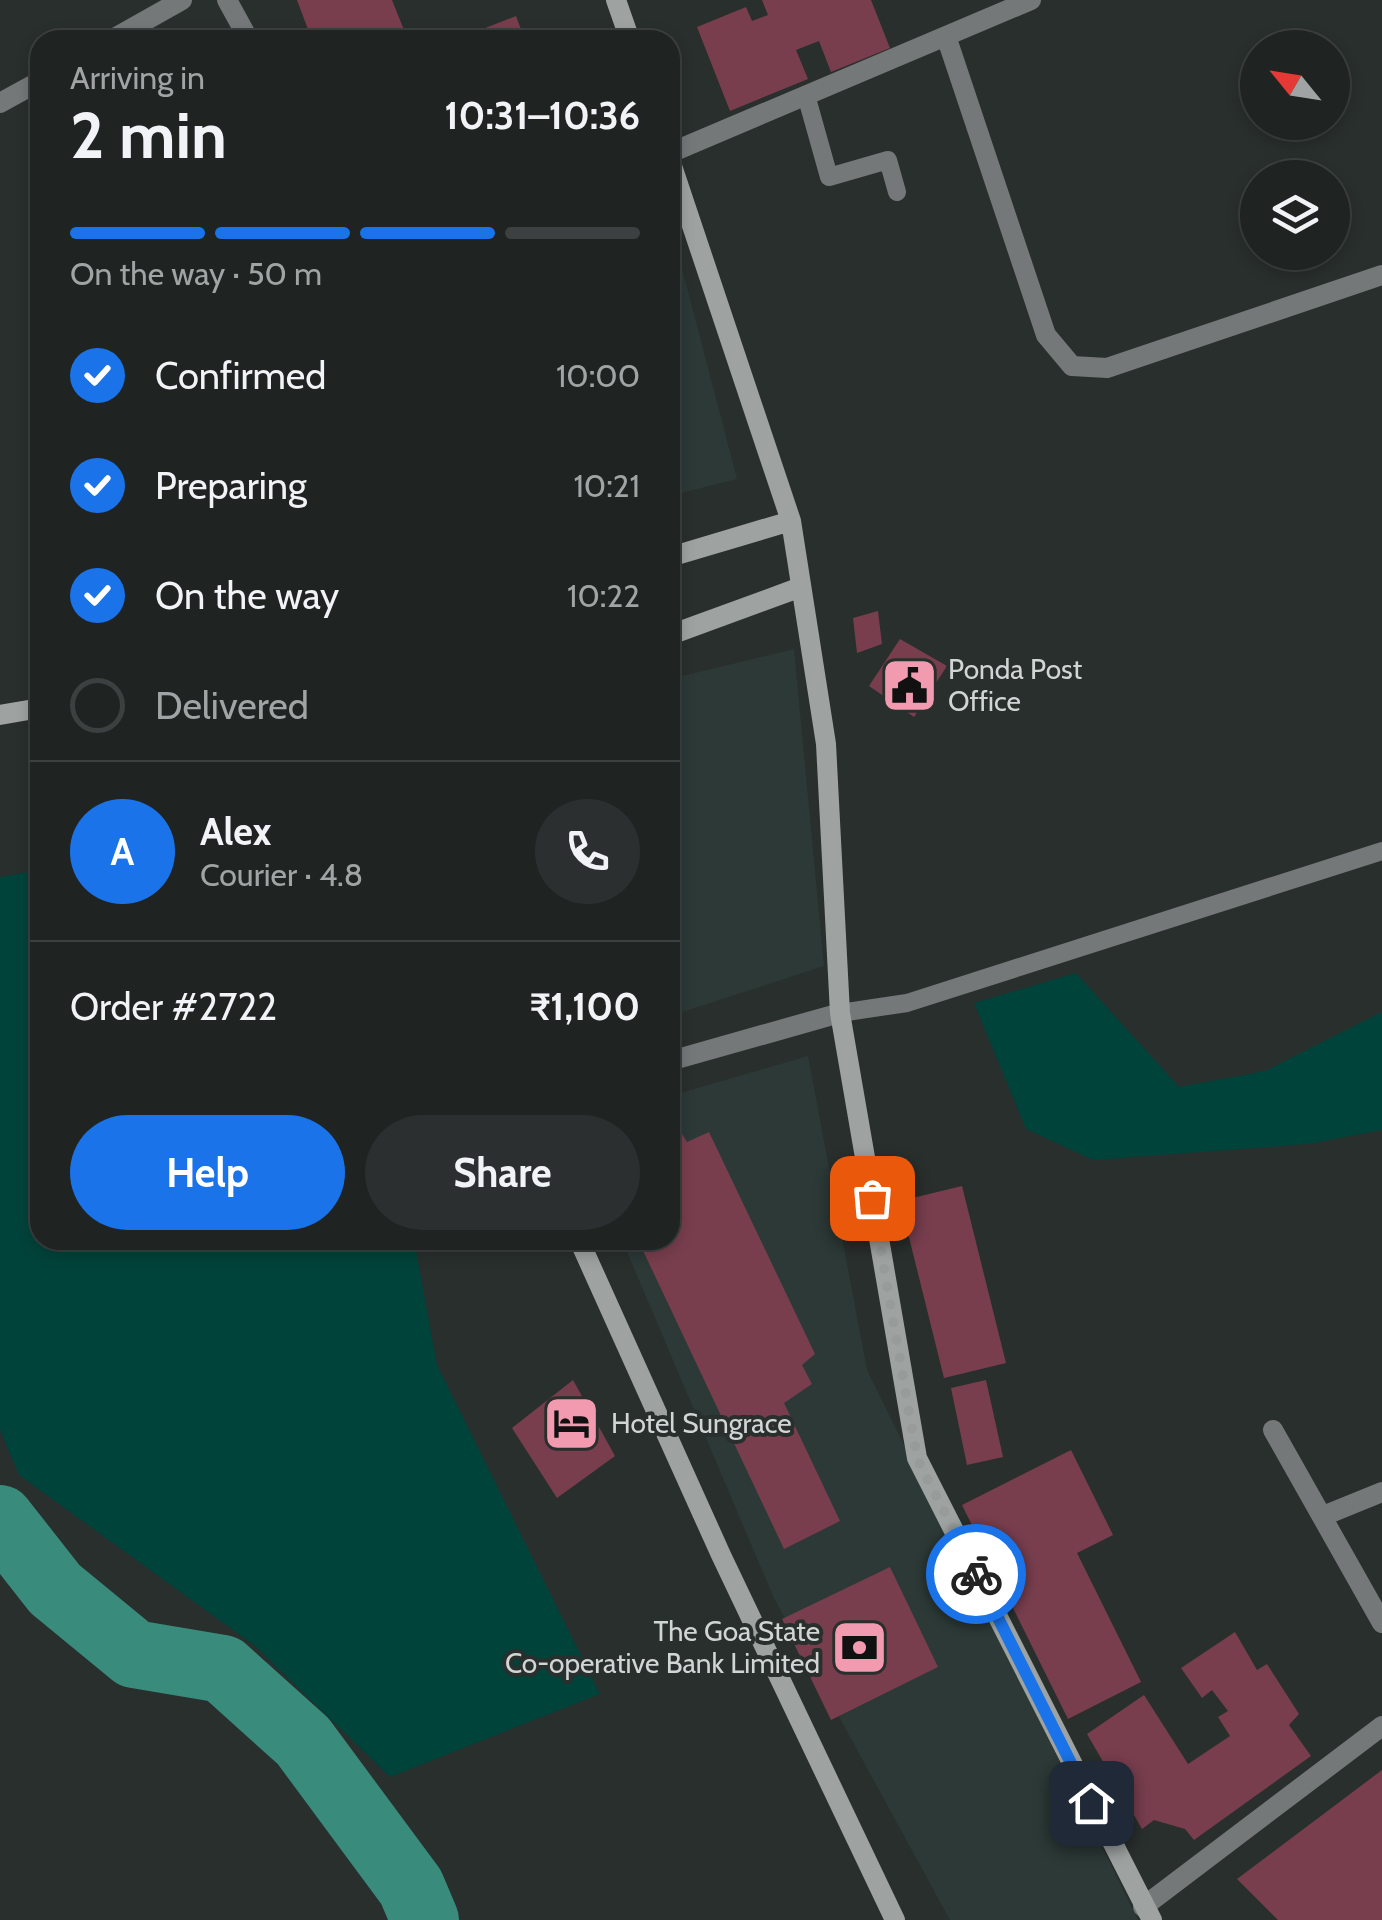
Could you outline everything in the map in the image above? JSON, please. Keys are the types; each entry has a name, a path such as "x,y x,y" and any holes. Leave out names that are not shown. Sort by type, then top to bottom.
{"main road":[{"path":"616,0 626,30"},
{"path":"680,186 791,521 826,744 840,1013 917,1458 1147,1914"},
{"path":"680,554 791,521"},
{"path":"680,630 801,586"},
{"path":"0,715 30,710"},
{"path":"584,1250 721,1555 895,1920"}],"street":[{"path":"130,30 182,0"},
{"path":"227,0 244,30"},
{"path":"680,152 1031,0"},
{"path":"946,36 1046,335 1056,353 1072,366 1106,368 1382,275"},
{"path":"0,104 30,87"},
{"path":"680,1058 840,1013"},
{"path":"1273,1430 1382,1624"},
{"path":"1323,1516 1382,1492"},
{"path":"1147,1914 1382,1726"}],"lane":[{"path":"806,96 829,176 888,160 897,192"},
{"path":"840,1013 906,1003 1382,851"}],"shaded area":[{"path":"680,260 737,479 680,493"},
{"path":"794,649 824,966 680,1013 680,677"},
{"path":"808,1056 867,1370 1138,1920 950,1920 773,1596 626,1250 680,1250 680,1093"}],"green space":[{"path":"30,872 30,1250 416,1250 437,1365 600,1694 390,1777 255,1646 19,1475 0,1430 0,877"},
{"path":"1076,973 1179,1087 1265,1071 1382,1012 1382,1130 1308,1144 1093,1160 1026,1129 974,1003"}],"building":[{"path":"297,0 392,0 404,30 308,30"},
{"path":"762,0 871,0 890,48 831,72 819,41 796,50 808,79 730,111 697,27 746,7 752,21 768,15"},
{"path":"516,16 521,30 480,30"},
{"path":"878,611 882,644 857,653 853,618"},
{"path":"900,639 947,666 914,717 869,686"},
{"path":"680,1131 687,1142 709,1132 815,1354 802,1365 812,1384 784,1403 840,1521 784,1549 643,1250 680,1250"},
{"path":"962,1186 1006,1363 944,1378 900,1201"},
{"path":"573,1380 615,1456 557,1498 512,1428"},
{"path":"986,1380 1003,1457 967,1465 951,1388"},
{"path":"1071,1450 1113,1535 1077,1553 1141,1682 1068,1719 962,1505"},
{"path":"890,1567 938,1667 831,1720 782,1619"},
{"path":"1235,1632 1257,1670 1267,1664 1299,1714 1289,1725 1311,1756 1194,1840 1185,1829 1154,1820 1142,1829 1087,1734 1144,1695 1188,1764 1230,1736 1218,1717 1228,1711 1212,1690 1202,1698 1181,1668"},
{"path":"1382,1770 1382,1920 1278,1920 1237,1879"}],"waterway":[{"path":"0,1519 55,1589 134,1654 223,1669 303,1741 411,1887 425,1920"}],"way so far":[{"path":"872,1198 917,1458 976,1574"}],"place":[{"name":"Ponda Post Office","path":"909,685"},
{"name":"Hotel Sungrace","path":"572,1423"},
{"name":"The Goa State Co-operative Bank Limited","path":"859,1647"}],"route":[{"path":"976,1574 1091,1803"}]}
